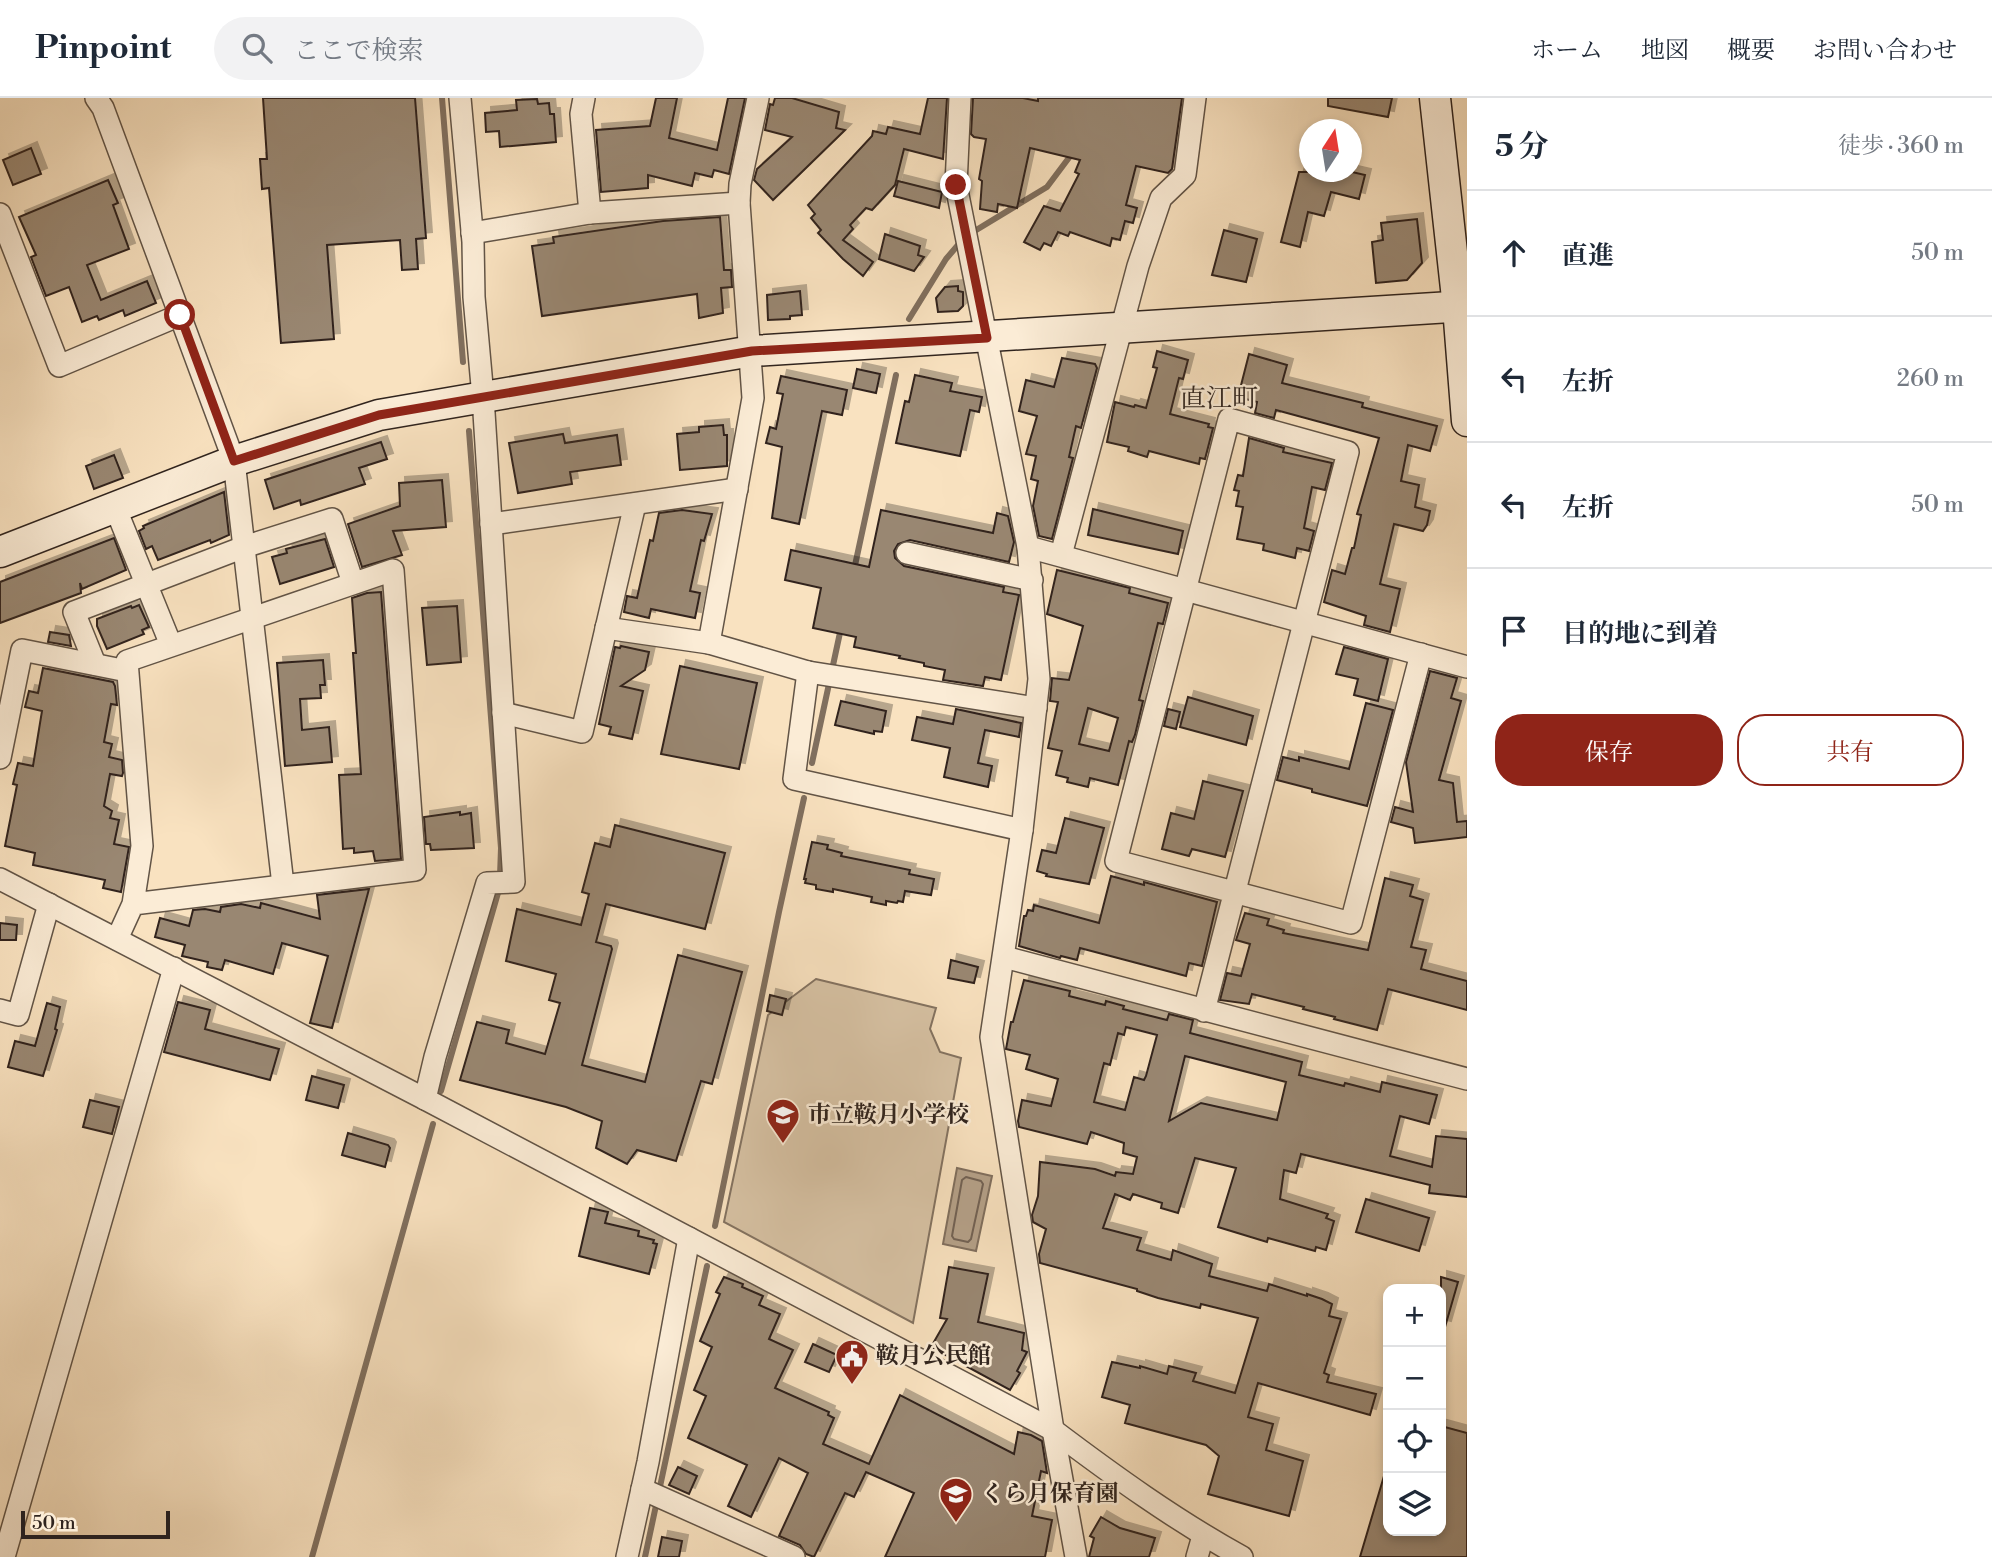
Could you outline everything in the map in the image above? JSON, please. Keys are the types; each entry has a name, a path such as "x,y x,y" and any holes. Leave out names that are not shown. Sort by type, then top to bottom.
{"street":[{"path":"96,98 103,108 234,461 283,886"},
{"path":"425,1099 487,883 514,882 483,397 474,297 472,233 460,98"},
{"path":"584,98 581,114 590,213"},
{"path":"709,643 754,398 739,203 740,184 758,98"},
{"path":"960,98 956,185 1028,547 1039,678 1022,830 991,1037 1053,1430 1076,1557"},
{"path":"1061,555 1121,328 1161,198 1185,175 1195,98"},
{"path":"1435,98 1462,307 1467,421"},
{"path":"472,233 590,213 739,203"},
{"path":"0,214 8,257 59,366 180,315"},
{"path":"0,552 234,461 379,415 752,351 1462,307"},
{"path":"1204,1011 1234,893 1349,452 1229,419 1116,860 1234,893 1351,923 1421,654"},
{"path":"491,524 737,489"},
{"path":"503,713 582,732 635,504"},
{"path":"115,507 171,645"},
{"path":"95,664 74,612 244,547 332,519 353,583"},
{"path":"1028,547 1467,667"},
{"path":"907,553 1032,580"},
{"path":"117,939 133,904 142,846 127,661 393,570 415,870 133,904"},
{"path":"606,628 709,643 824,674 1036,708"},
{"path":"0,758 22,650 127,671"},
{"path":"824,674 794,779 1022,830"},
{"path":"0,878 1053,1430 1130,1487 1203,1536 1242,1557"},
{"path":"0,1010 18,1015 49,904"},
{"path":"1004,957 1467,1079"},
{"path":"4,1557 174,968"},
{"path":"627,1557 689,1238"},
{"path":"642,1489 794,1557"},
{"path":"1197,1557 1203,1536"}],"shaded area":[{"path":"816,979 936,1008 930,1029 940,1052 961,1058 913,1323 724,1222 768,1015"}],"water":[{"path":"957,1168 992,1176 976,1251 943,1244"}],"building":[{"path":"263,98 415,98 426,238 416,239 418,269 402,270 400,240 327,245 334,339 281,343 269,188 262,189 260,159 267,159"},
{"path":"656,98 677,98 669,138 717,150 728,98 745,98 729,174 714,170 712,177 695,173 692,186 648,175 648,188 601,192 596,130 650,126"},
{"path":"775,98 792,98 839,112 836,128 845,130 773,200 754,180 757,169 792,137 765,130 770,104 773,105"},
{"path":"928,98 947,98 943,159 904,149 895,185 872,210 866,208 850,225 853,229 843,240 873,262 863,276 818,233 821,230 811,218 815,214 808,205 872,136 873,131 886,134 888,127 920,134"},
{"path":"973,98 1023,98 1038,101 1038,98 1182,98 1172,169 1168,173 1136,166 1126,205 1137,208 1133,223 1125,221 1120,240 1112,238 1110,246 1070,232 1068,236 1058,232 1051,246 1044,243 1040,250 1024,242 1044,206 1060,211 1079,174 1075,172 1080,160 1030,148 1017,208 998,204 997,212 980,209 982,181 979,179 986,139 971,134"},
{"path":"1328,98 1392,98 1388,117 1328,106"},
{"path":"537,99 538,104 549,103 550,114 554,114 556,142 500,147 499,131 486,132 485,113 517,110 516,100"},
{"path":"31,148 41,174 13,185 3,160"},
{"path":"1299,172 1299,182 1362,182 1362,174 1365,175 1359,199 1331,192 1324,216 1308,212 1300,247 1281,242"},
{"path":"108,180 118,203 113,205 129,249 87,265 101,300 147,281 156,303 125,316 123,310 99,320 97,316 82,322 69,287 46,296 31,257 36,255 19,217"},
{"path":"898,181 942,192 939,208 894,196"},
{"path":"720,217 724,270 731,270 732,287 721,288 723,313 699,318 697,294 542,316 532,246 554,243 553,237 663,221"},
{"path":"1417,219 1422,263 1407,280 1376,283 1372,242 1383,240 1381,223"},
{"path":"1224,230 1257,239 1246,282 1212,275"},
{"path":"885,234 920,246 918,255 924,257 914,271 879,259"},
{"path":"958,286 958,291 963,292 963,306 958,311 938,312 936,298 945,287"},
{"path":"800,291 802,315 790,316 790,319 768,320 767,295"},
{"path":"1157,351 1188,360 1183,379 1179,378 1170,414 1209,424 1208,427 1213,428 1205,459 1200,458 1199,464 1149,451 1147,457 1128,451 1129,447 1107,442 1115,402 1146,408 1157,368 1153,367"},
{"path":"1249,354 1287,365 1282,383 1363,403 1362,407 1437,426 1430,451 1408,445 1401,481 1419,485 1415,507 1430,511 1423,531 1394,524 1380,584 1400,589 1390,632 1364,625 1366,616 1324,602 1332,570 1345,574 1354,548 1361,515 1357,514 1379,438 1276,410 1274,418 1255,413 1257,402 1238,397"},
{"path":"1062,358 1095,364 1097,368 1081,428 1076,426 1069,457 1073,458 1052,539 1039,536 1033,506 1038,481 1031,479 1036,456 1026,454 1037,416 1019,411 1026,380 1054,387"},
{"path":"857,369 880,374 876,393 853,388"},
{"path":"915,375 952,383 950,391 982,397 979,412 970,410 960,456 896,443 905,401 909,402"},
{"path":"781,376 847,390 842,415 822,411 799,524 772,518 782,447 766,443 770,427 776,429 783,394 777,393"},
{"path":"723,425 724,435 727,435 727,466 680,470 677,434 699,432 699,427"},
{"path":"563,434 565,443 617,435 621,465 570,472 572,484 518,493 509,443"},
{"path":"1249,438 1284,448 1283,452 1332,463 1325,490 1312,487 1304,528 1314,531 1309,551 1297,548 1295,558 1263,550 1264,544 1237,539 1243,507 1236,506 1239,491 1234,490 1238,475 1243,476"},
{"path":"381,442 387,459 359,468 365,484 301,505 300,500 274,509 265,480"},
{"path":"114,455 123,478 94,489 86,466"},
{"path":"442,480 446,527 393,531 402,555 362,567 348,524 400,506 399,483"},
{"path":"224,492 229,535 158,560 152,546 146,549 139,531 143,526"},
{"path":"1093,509 1183,531 1178,554 1088,535"},
{"path":"682,510 712,514 704,541 701,540 690,591 700,593 695,618 651,609 649,618 624,612 627,596 637,598 659,513"},
{"path":"881,510 993,533 997,513 1008,516 1014,542 1009,562 910,540 898,544 894,551 895,558 904,566 1004,587 1003,592 1019,595 1001,680 985,677 983,686 943,680 945,670 924,666 924,663 899,658 900,656 854,647 856,637 813,628 821,588 785,580 791,550 869,567"},
{"path":"114,538 126,570 82,589 80,583 81,593 0,623 0,582"},
{"path":"325,539 334,567 280,584 272,557 287,553 286,549"},
{"path":"1057,570 1130,588 1129,593 1168,603 1163,624 1158,623 1139,700 1143,701 1135,735 1132,742 1129,741 1118,785 1090,778 1088,787 1067,782 1068,778 1056,775 1062,751 1048,748 1058,702 1050,701 1052,678 1069,680 1083,626 1047,614","holes":["1088,708 1118,718 1109,751 1079,744"]},
{"path":"381,592 401,859 375,861 373,851 354,853 354,848 343,849 339,775 361,774 352,598"},
{"path":"139,605 149,627 142,630 144,634 107,649 97,626 97,619"},
{"path":"457,606 461,662 427,665 422,608"},
{"path":"50,632 69,635 71,646 48,642"},
{"path":"615,647 649,652 645,670 621,686 643,691 632,739 609,734 611,727 599,724"},
{"path":"1344,647 1388,659 1378,701 1354,695 1358,679 1336,674"},
{"path":"323,660 325,685 320,685 321,698 300,699 302,730 329,727 332,762 285,766 277,663"},
{"path":"680,666 757,683 739,769 661,754"},
{"path":"43,668 113,682 115,686 117,705 111,704 104,742 112,744 109,757 122,760 123,773 122,776 110,774 104,806 112,811 110,818 119,820 114,844 129,847 121,892 103,888 105,880 33,865 35,853 5,846 17,785 13,784 18,763 33,766 42,711 25,707 29,691 38,693"},
{"path":"1430,671 1457,678 1451,698 1461,701 1439,780 1453,783 1457,822 1467,821 1467,837 1415,843 1413,828 1391,822 1395,807 1413,812 1406,762"},
{"path":"1188,697 1253,716 1246,745 1180,727"},
{"path":"841,701 886,711 882,732 874,731 874,734 835,725"},
{"path":"1366,703 1393,710 1367,806 1277,780 1283,757 1299,761 1299,757 1349,769"},
{"path":"956,709 1021,723 1019,737 985,730 978,763 992,766 988,787 944,777 950,748 912,740 917,717 953,724"},
{"path":"1168,709 1180,712 1176,729 1164,726"},
{"path":"1203,781 1243,791 1225,857 1192,849 1189,856 1162,849 1171,813 1194,819"},
{"path":"460,812 460,815 471,813 474,848 431,850 430,844 426,844 424,817"},
{"path":"1065,818 1104,828 1089,884 1046,876 1047,874 1037,871 1042,850 1056,853"},
{"path":"615,825 725,853 705,929 606,904 596,942 611,946 612,949 582,1065 645,1082 678,955 742,972 712,1084 701,1081 676,1161 637,1150 627,1164 596,1148 602,1121 566,1107 460,1080 477,1022 509,1030 506,1043 545,1054 560,1003 549,1000 556,974 506,961 517,909 581,925 589,894 582,892 595,843 610,847"},
{"path":"812,842 828,845 827,849 842,853 841,856 910,870 909,874 934,879 931,895 905,891 903,902 886,901 886,905 871,902 872,897 833,889 833,892 816,889 816,885 805,883 804,879"},
{"path":"1111,876 1217,902 1202,966 1189,963 1186,976 1080,948 1077,960 1019,946 1024,916 1028,910 1033,911 1034,905 1099,923"},
{"path":"1385,878 1413,885 1410,896 1423,900 1411,947 1426,950 1421,969 1467,981 1467,1010 1388,989 1377,1030 1252,994 1249,1004 1220,1000 1227,973 1241,976 1250,944 1236,940 1245,913 1269,919 1267,925 1284,930 1283,933 1368,950"},
{"path":"369,889 332,1028 310,1023 328,956 282,943 273,974 225,960 222,970 207,967 208,962 182,956 185,945 155,937 160,918 189,926 193,910 220,912 221,907 241,904 260,908 261,903 320,919 317,895"},
{"path":"0,923 17,925 16,940 0,940"},
{"path":"951,960 978,967 974,983 948,978"},
{"path":"1024,980 1070,991 1069,996 1105,1005 1106,1001 1124,1006 1123,1009 1167,1020 1169,1014 1193,1020 1190,1033 1302,1062 1299,1075 1380,1092 1382,1082 1437,1095 1429,1124 1400,1116 1390,1156 1432,1167 1436,1136 1467,1139 1467,1197 1429,1193 1430,1185 1301,1154 1296,1173 1284,1170 1280,1199 1328,1214 1326,1218 1334,1221 1326,1250 1316,1247 1315,1251 1268,1238 1267,1242 1218,1227 1236,1168 1195,1158 1178,1213 1161,1208 1162,1203 1133,1194 1130,1200 1115,1194 1103,1228 1141,1238 1137,1250 1171,1260 1173,1250 1212,1264 1209,1276 1267,1291 1269,1284 1322,1299 1332,1304 1329,1316 1341,1319 1324,1373 1329,1375 1327,1382 1376,1394 1370,1415 1258,1383 1248,1417 1273,1424 1266,1450 1303,1461 1289,1516 1208,1494 1219,1456 1206,1445 1125,1423 1130,1405 1102,1397 1112,1362 1167,1374 1169,1366 1196,1373 1193,1381 1235,1393 1258,1318 1201,1304 1200,1308 1158,1298 1137,1289 1040,1263 1039,1254 1046,1229 1033,1222 1032,1215 1038,1196 1040,1162 1095,1169 1115,1176 1116,1172 1133,1174 1137,1157 1123,1153 1124,1143 1091,1132 1087,1144 1019,1127 1022,1100 1051,1106 1058,1079 1026,1069 1030,1055 1006,1049","holes":["1126,1027 1157,1035 1146,1076 1144,1080 1134,1077 1125,1110 1094,1102 1104,1063 1110,1065 1118,1033 1124,1035","1185,1056 1286,1082 1277,1120 1201,1103 1169,1121"]},
{"path":"770,995 786,999 782,1015 767,1011"},
{"path":"178,1002 210,1010 205,1029 279,1049 270,1080 164,1052"},
{"path":"47,1003 60,1007 55,1029 57,1030 43,1076 8,1067 15,1041 35,1046"},
{"path":"312,1076 344,1085 338,1108 306,1100"},
{"path":"90,1100 119,1107 112,1134 83,1127"},
{"path":"348,1133 388,1145 390,1148 385,1167 342,1155"},
{"path":"1366,1199 1429,1218 1419,1251 1356,1232"},
{"path":"590,1208 608,1212 605,1223 639,1231 638,1236 654,1240 653,1243 657,1244 649,1274 579,1256"},
{"path":"949,1267 988,1274 978,1322 1024,1333 1022,1350 1027,1352 1017,1371 1020,1373 1010,1390 931,1347 947,1319 940,1318"},
{"path":"724,1277 763,1296 759,1305 780,1314 769,1339 793,1350 775,1388 829,1412 828,1415 834,1418 823,1444 869,1464 900,1395 1014,1454 1018,1432 1042,1441 1047,1473 1041,1471 1032,1516 1052,1520 1045,1557 885,1557 914,1493 866,1472 854,1497 845,1493 814,1557 806,1554 800,1545 779,1536 808,1473 779,1458 751,1517 728,1506 747,1465 688,1438 706,1396 694,1390 712,1347 700,1341 720,1294 716,1292"},
{"path":"1441,1277 1458,1282 1446,1324 1446,1284 1441,1284"},
{"path":"813,1344 837,1355 829,1372 805,1362"},
{"path":"1446,1427 1467,1433 1467,1557 1360,1557 1383,1479 1383,1536 1446,1536"},
{"path":"678,1467 697,1476 689,1494 669,1485"},
{"path":"1101,1517 1120,1528 1155,1538 1149,1557 1089,1557 1094,1538 1090,1536"},
{"path":"662,1537 682,1541 679,1557 658,1557"}],"waterway":[{"path":"442,98 463,362"},
{"path":"973,232 1047,187 1074,151"},
{"path":"909,319 946,259 958,245"},
{"path":"854,570 896,375"},
{"path":"469,431 501,848 500,876"},
{"path":"812,763 841,628"},
{"path":"715,1226 804,798"},
{"path":"441,1091 498,893"},
{"path":"312,1557 433,1124"},
{"path":"645,1557 707,1266"}],"place":[{"name":"市立鞍月小学校","path":"783,1145"},
{"name":"鞍月公民館","path":"852,1386"},
{"name":"くら月保育園","path":"956,1524"}],"district":[{"name":"直江町","path":"1219,399"}],"route":[{"path":"180,315 234,461 379,415 752,351 987,338 956,185"}]}
